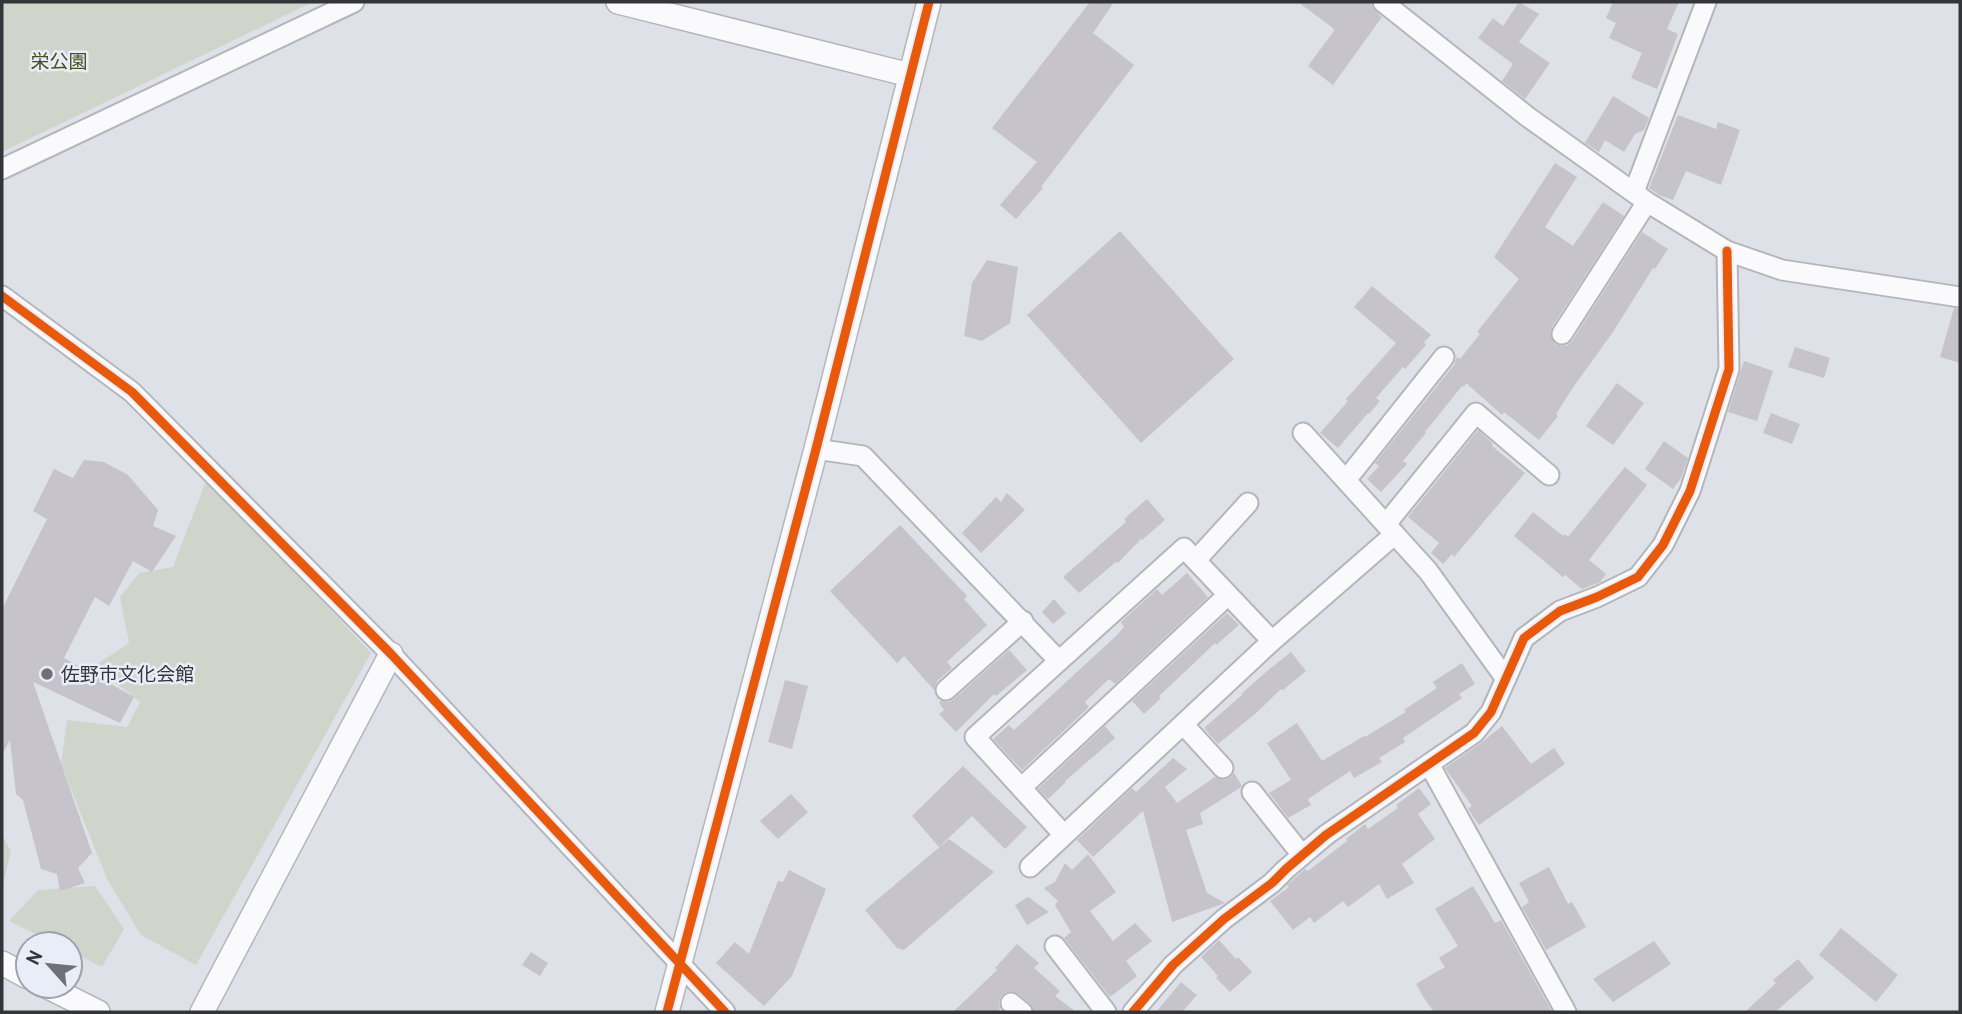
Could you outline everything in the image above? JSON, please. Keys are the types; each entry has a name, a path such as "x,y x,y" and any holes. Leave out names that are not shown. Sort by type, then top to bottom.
{"street":[{"path":"2,169 354,2"},
{"path":"618,2 910,75"},
{"path":"667,1012 816,449 929,2"},
{"path":"1383,2 1528,117 1641,197 1727,251 1782,271 1960,297"},
{"path":"1562,334 1641,197 1706,2"},
{"path":"1133,1012 1173,965 1326,835 1474,733 1491,712 1524,638 1560,611 1638,577 1663,545 1690,491 1729,369 1727,251"},
{"path":"2,296 132,392 391,654 726,1012"},
{"path":"1346,480 1444,357"},
{"path":"1030,867 1390,529 1476,413 1549,475"},
{"path":"1303,433 1428,571 1506,679"},
{"path":"816,449 863,456 1059,661"},
{"path":"1196,560 1248,503"},
{"path":"1064,835 975,737 1184,548 1272,641"},
{"path":"1021,788 1228,595"},
{"path":"946,690 1023,621"},
{"path":"202,1012 391,654"},
{"path":"1183,724 1223,768"},
{"path":"1429,764 1566,1012"},
{"path":"1252,792 1302,855"},
{"path":"1055,946 1105,1012"},
{"path":"74,1000 98,1012"}],"green space":[{"name":"栄公園","path":"2,2 313,2 2,152"},
{"path":"207,478 371,653 196,965 141,935 107,879 61,764 67,720 127,727 140,702 94,666 129,643 120,597 139,573 173,567"},
{"path":"2,835 11,851 2,889"},
{"path":"95,886 124,929 102,967 84,958 84,930 27,930 9,921 38,890"}],"building":[{"path":"1090,2 1114,2 1093,33 1134,65 1041,187 1043,188 1016,219 1000,205 1037,162 992,128"},
{"path":"1298,2 1371,2 1372,7 1382,17 1333,85 1308,66 1334,31 1333,28"},
{"path":"1519,2 1539,14 1519,42 1550,63 1525,99 1502,81 1513,64 1478,38 1493,18 1503,26"},
{"path":"1613,2 1679,2 1667,29 1678,34 1657,89 1631,78 1642,53 1609,38 1616,23 1606,18"},
{"path":"1613,96 1649,118 1644,130 1635,134 1624,152 1605,140 1599,152 1585,143"},
{"path":"1678,115 1716,129 1718,122 1740,130 1721,185 1686,171 1673,200 1649,188"},
{"path":"1555,163 1577,177 1545,227 1573,246 1603,202 1624,216 1552,327 1550,334 1555,344 1568,345 1572,341 1642,232 1668,249 1574,386 1556,414 1558,416 1539,440 1504,412 1502,415 1466,383 1403,461 1407,464 1381,492 1367,479 1379,466 1375,463 1454,365 1457,357 1460,359 1480,334 1477,332 1519,279 1494,257"},
{"path":"1120,231 1234,359 1141,443 1027,315"},
{"path":"987,260 1018,267 1010,323 982,341 964,336 972,283"},
{"path":"1372,286 1431,335 1424,342 1426,345 1376,398 1380,401 1338,448 1320,433 1396,343 1354,307"},
{"path":"1954,308 1960,309 1960,363 1940,357"},
{"path":"1795,347 1830,358 1824,378 1788,367"},
{"path":"1744,361 1773,371 1757,421 1728,412"},
{"path":"1617,383 1644,403 1613,445 1586,426"},
{"path":"1771,413 1800,424 1792,444 1763,433"},
{"path":"1478,430 1492,446 1525,473 1454,557 1452,554 1443,564 1431,553 1439,543 1408,517"},
{"path":"1664,441 1688,458 1681,478 1673,489 1645,469"},
{"name":"佐野市文化会館","path":"84,460 104,462 128,475 158,510 153,526 176,536 152,572 133,561 109,606 95,597 64,658 134,697 120,723 33,682 92,853 78,868 85,883 60,891 57,874 41,869 23,800 16,794 10,740 2,755 2,609 47,519 33,511 54,469 73,478"},
{"path":"1625,467 1647,485 1589,560 1606,574 1600,582 1582,589 1565,575 1563,577 1514,536 1533,512 1568,537"},
{"path":"1007,493 1025,510 981,553 962,533 996,497 1001,502"},
{"path":"1147,499 1165,520 1141,539 1118,563 1079,593 1063,577 1126,522 1124,519"},
{"path":"900,525 967,596 964,599 987,625 947,662 952,668 937,681 934,690 904,656 897,663 830,591"},
{"path":"1187,573 1208,597 1115,684 1109,679 1085,702 1089,707 1022,770 993,739 1009,725 1014,730 1117,635 1124,627 1121,622 1157,589 1162,595"},
{"path":"1054,599 1066,613 1053,624 1042,612"},
{"path":"1227,613 1239,625 1216,645 1215,643 1159,696 1161,698 1144,714 1132,701"},
{"path":"1009,650 1027,670 996,696 994,694 956,732 939,714 944,710 939,703 954,699"},
{"path":"1291,652 1306,671 1281,689 1218,744 1204,728"},
{"path":"1462,663 1475,684 1459,694 1462,698 1403,738 1405,742 1379,758 1382,762 1354,778 1350,771 1308,799 1311,805 1288,818 1269,793 1291,780 1267,743 1297,723 1322,761 1406,712 1404,710 1437,688 1433,682"},
{"path":"785,680 808,686 792,749 768,742"},
{"path":"1105,726 1115,738 1048,799 1038,789"},
{"path":"1502,726 1531,764 1554,748 1565,764 1479,825 1468,809 1472,806 1445,768"},
{"path":"1173,758 1187,769 1165,787 1177,803 1215,777 1225,780 1234,773 1242,786 1200,813 1203,824 1186,830 1207,893 1225,903 1172,922 1143,811 1093,857 1077,840 1132,788 1136,792"},
{"path":"963,766 1027,827 1005,849 972,816 939,847 912,816"},
{"path":"1419,788 1431,804 1418,814 1435,839 1402,864 1414,883 1387,899 1379,884 1348,907 1343,901 1314,923 1310,917 1293,930 1270,901 1289,887 1287,885 1305,869 1308,871 1365,824 1368,829 1398,808 1396,805"},
{"path":"791,794 808,812 778,839 760,821"},
{"path":"949,839 994,872 904,950 897,948 865,910"},
{"path":"1088,854 1116,892 1090,911 1113,941 1135,923 1152,941 1126,961 1137,976 1110,997 1064,938 1071,932 1055,905 1058,901 1044,888 1055,882 1065,863 1072,870"},
{"path":"1549,867 1568,904 1572,902 1586,927 1546,950 1522,907 1529,902 1519,883"},
{"path":"789,870 826,889 792,976 764,1006 716,963 735,942 749,954 778,881 783,882"},
{"path":"1473,886 1495,923 1501,920 1552,1012 1434,1012 1424,998 1416,984 1445,967 1439,958 1458,946 1435,909"},
{"path":"1028,897 1049,912 1027,925 1015,905"},
{"path":"1841,928 1898,975 1876,1002 1819,955"},
{"path":"1219,940 1252,972 1230,992 1201,957"},
{"path":"1654,941 1671,964 1613,1002 1593,979"},
{"path":"1017,944 1039,963 1034,968 1060,991 1055,996 1076,1012 1034,1012 1030,1003 1012,991 1001,996 1000,1009 997,1012 953,1012 997,970 995,968"},
{"path":"531,952 548,963 540,976 522,965"},
{"path":"1798,959 1814,978 1775,1012 1745,1012 1776,983 1773,980"},
{"path":"1181,982 1197,995 1182,1012 1156,1012"}],"cycle path":[{"path":"667,1012 816,449 929,2"},
{"path":"1133,1012 1173,965 1326,835 1474,733 1491,712 1524,638 1560,611 1638,577 1663,545 1690,491 1729,369 1727,251"},
{"path":"2,296 132,392 391,654 725,1012"}],"place":[{"name":"佐野市文化会館","path":"47,674"}]}
